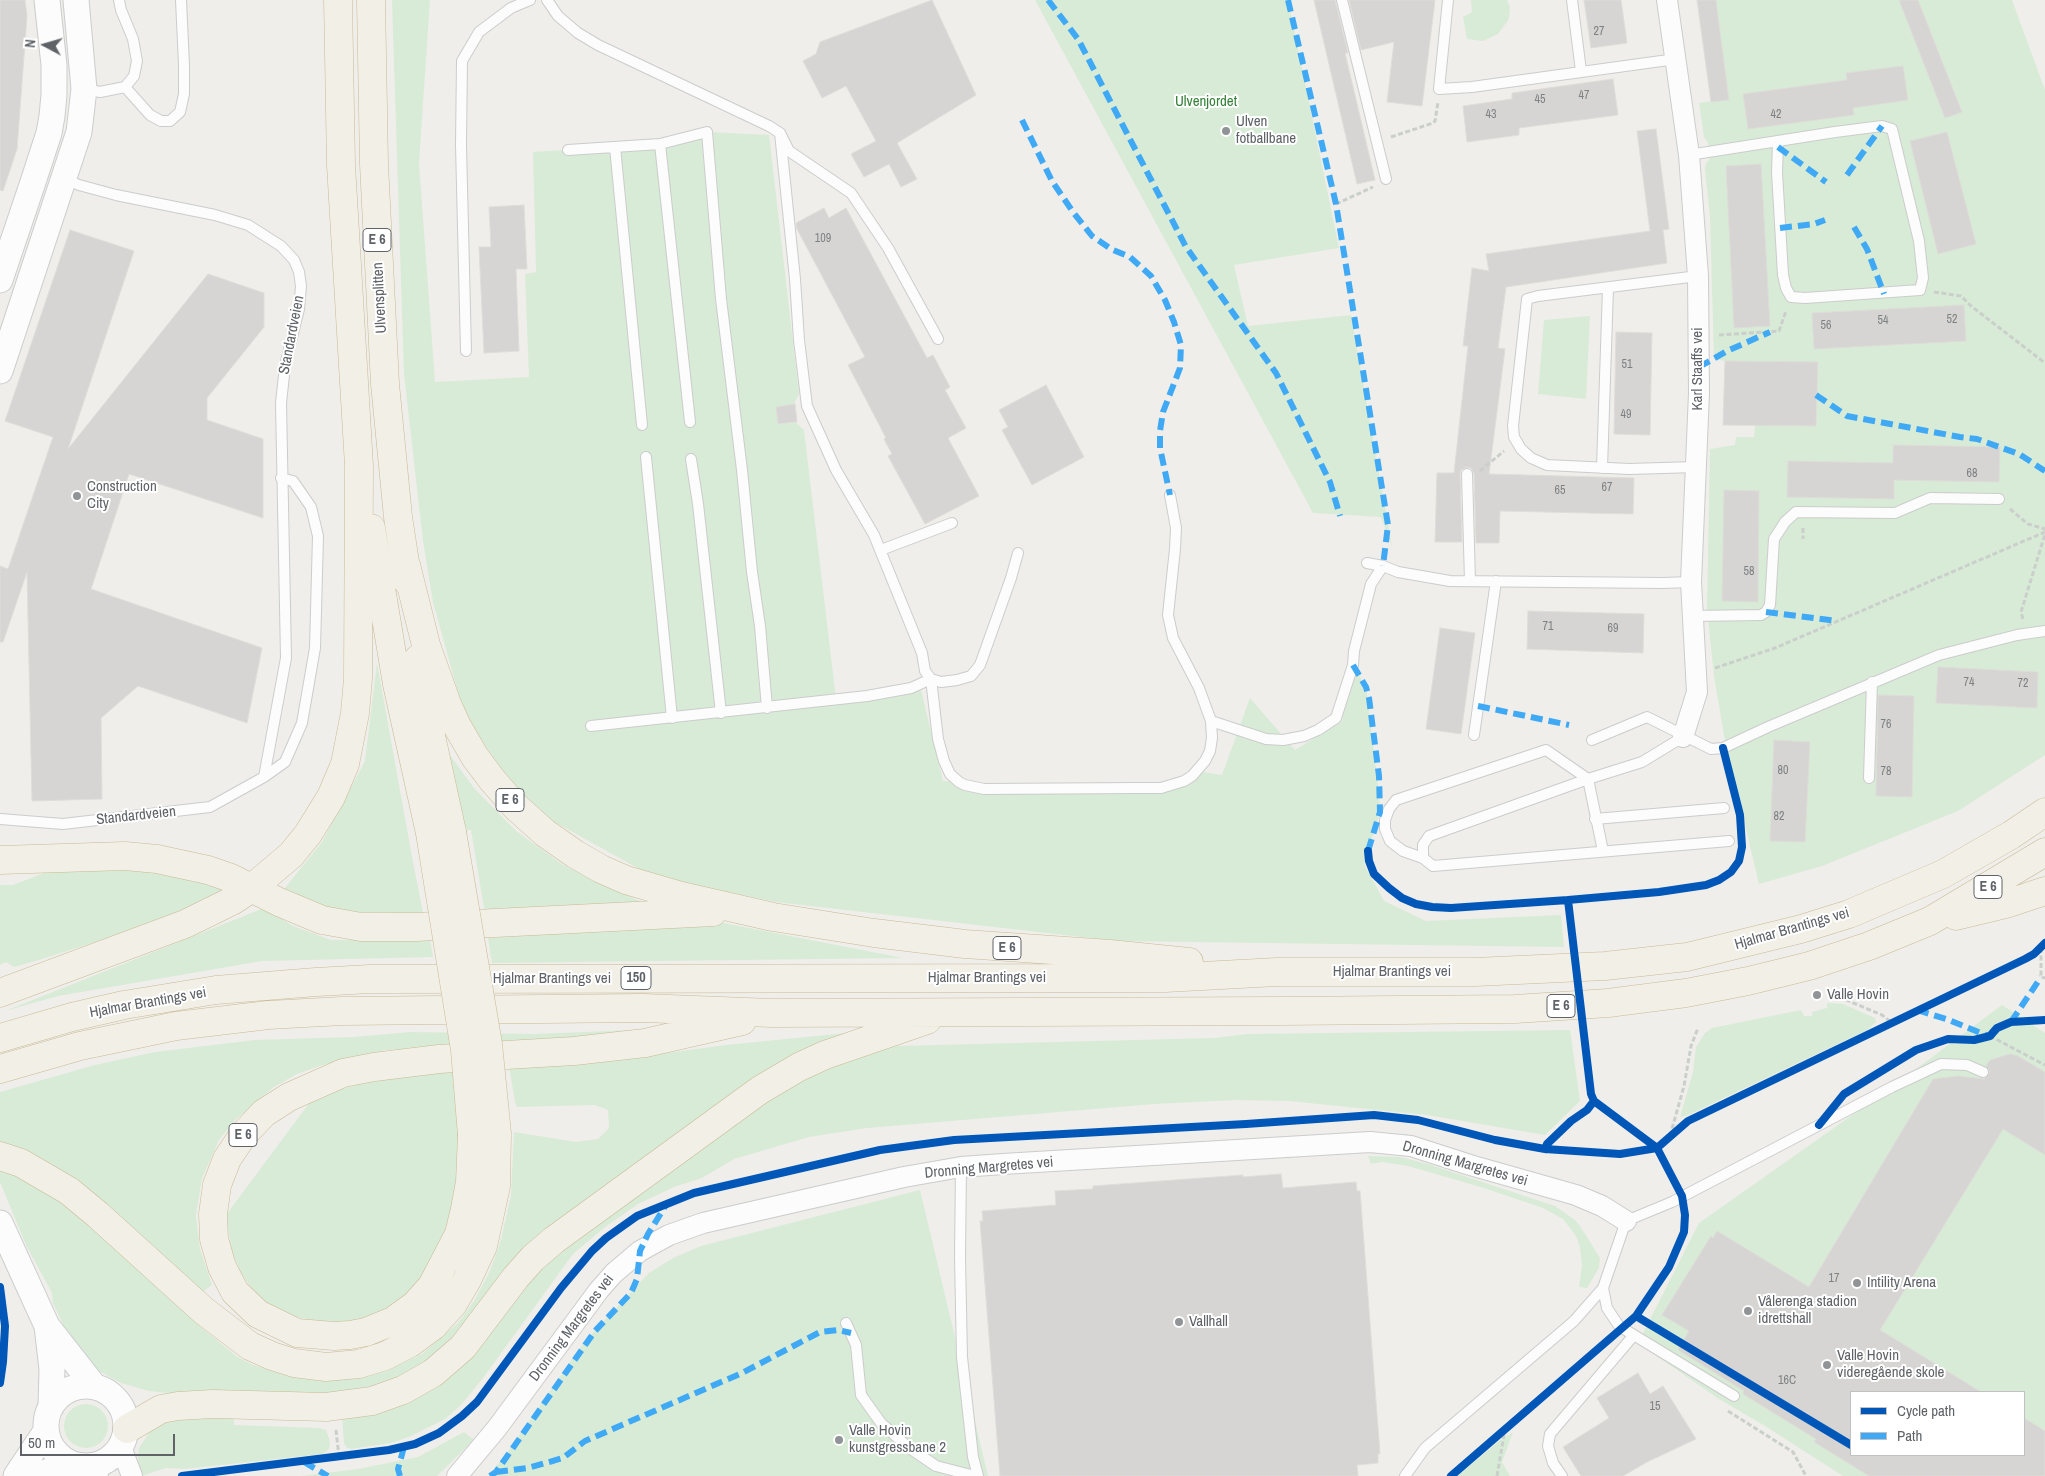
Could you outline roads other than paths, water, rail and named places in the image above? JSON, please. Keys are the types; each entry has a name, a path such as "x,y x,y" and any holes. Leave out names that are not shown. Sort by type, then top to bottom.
{"highway":[{"name":"E 6","path":"0,993 185,924 217,909 270,876 308,834 331,797 347,755 355,713 358,679 359,466 341,174 338,0"},
{"name":"Ulvensplitten","path":"371,0 374,174 385,384 398,517 406,565"},
{"name":"E 6","path":"0,1156 21,1163 69,1191 204,1311 250,1346 294,1363 326,1367 359,1364 385,1356 418,1338 433,1326 453,1304 467,1280 483,1246 496,1186 485,1135 488,1044 441,832 397,684 377,559 359,466"},
{"name":"E 6","path":"406,565 441,832"},
{"name":"E 6","path":"406,565 426,645 454,719 475,757 516,807 545,833 601,869 652,889 773,917 927,940 1110,954 1277,972"},
{"name":"Hjalmar Brantings vei","path":"0,1038 72,1017 124,1005 216,990 370,979 1155,978 1277,972 1475,972 1605,966 1686,957 1763,939 1849,914 1943,874 2011,835 2045,812"},
{"name":"E 6","path":"1930,921 2045,852"},
{"path":"0,860 125,856 157,858 208,870 322,920 361,927 416,928 661,916 740,910"},
{"name":"E 6","path":"1930,921 2006,904 2045,891"},
{"name":"Hjalmar Brantings vei","path":"0,1069 39,1057 131,1034 176,1026 268,1015 415,1009 593,1008 772,1013 1515,1009 1608,1003 1686,993 1748,981 1808,966 1869,946 1930,921"},
{"path":"124,1438 161,1409 178,1406 335,1406 377,1399 403,1390 433,1373 463,1347 516,1277 533,1258 554,1240 760,1090 799,1066 831,1053 951,1012"},
{"name":"E 6","path":"485,1135 470,1182 459,1234 432,1286 415,1305 394,1321 366,1332 350,1335 334,1336 297,1333 258,1314 235,1292 222,1267 214,1239 213,1214 217,1185 227,1159 243,1135 264,1113 290,1097 343,1074 374,1067 439,1059 565,1052 644,1043 720,1027 772,1013"}],"street":[{"path":"0,280 33,182 52,116 54,65 46,0"},
{"path":"0,371 66,178 79,132 84,89 76,0"},
{"name":"Karl Staaffs vei","path":"1667,0 1689,155 1698,276 1699,393 1691,582 1691,616 1697,692 1683,736"},
{"name":"Dronning Margretes vei","path":"457,1476 497,1428 599,1290 626,1262 653,1243 669,1235 704,1223 904,1177 961,1167 1350,1143 1385,1143 1411,1146 1470,1166 1576,1195 1602,1206 1626,1221"},
{"path":"2,1226 47,1326 94,1386"},
{"path":"47,1326 52,1369 51,1406 46,1420 46,1432 52,1448 58,1456 85,1468"},
{"path":"51,1406 61,1394 71,1388 82,1386 94,1386 108,1392 118,1400 125,1414 124,1438 132,1476"},
{"path":"16,1476 46,1432"},
{"path":"36,1476 85,1468 106,1462 124,1438"}],"lane":[{"path":"84,89 100,92 125,87 134,76 137,60 133,39 119,0"},
{"path":"125,87 150,115 160,121 170,121 180,112 184,94 181,0"},
{"path":"466,351 461,145 462,61 479,32 511,8 530,0"},
{"path":"547,0 558,16 571,28 598,46 769,126 780,133 789,151 851,193 888,248 938,339"},
{"path":"1342,0 1386,180"},
{"path":"1448,0 1439,89 1472,87 1676,59"},
{"path":"1572,0 1581,71"},
{"path":"1689,155 1835,132 1882,126 1892,129 1919,241 1923,278 1920,290 1805,298 1791,296 1786,288 1783,275 1777,172 1778,142"},
{"path":"568,150 660,144 706,132 721,300 742,470 752,572 760,626 767,708"},
{"path":"780,133 807,406 836,470 855,499 881,550 922,653 925,670 931,679 938,738 946,768 959,782 974,788 1161,788 1192,776 1205,761 1212,738 1211,721 1199,688 1174,638 1168,615 1176,550 1176,528 1170,495"},
{"path":"660,144 690,422"},
{"path":"615,147 642,425"},
{"name":"Standardveien","path":"66,178 79,185 116,195 215,214 248,225 281,246 294,260 299,272 301,286 299,308 284,366 282,386 286,658 264,778"},
{"path":"1696,467 1602,468 1547,465 1531,458 1516,442 1513,426 1527,299 1538,296 1698,276"},
{"path":"1602,468 1608,288"},
{"path":"646,457 672,718"},
{"path":"691,459 698,504 721,713"},
{"path":"1467,474 1470,581"},
{"name":"Standardveien","path":"0,819 63,824 210,807 264,778 285,762 302,723 315,648 318,536 312,507 293,481 282,478"},
{"path":"1691,616 1761,615 1766,612 1770,605 1774,539 1785,522 1796,512 1895,513 1930,498 2000,499"},
{"path":"881,550 952,523"},
{"path":"591,726 867,696 911,688 931,679 941,682 971,676 980,665 1012,578 1018,553"},
{"path":"1367,563 1383,566 1398,572 1450,581 1691,582"},
{"path":"1211,721 1266,739 1283,740 1304,736 1318,730 1336,718 1353,665 1354,651 1371,584 1383,566"},
{"path":"1474,735 1496,581"},
{"path":"1592,740 1647,717 1711,749 1723,748 1872,682 1939,655 2026,633 2045,631"},
{"path":"1869,778 1872,682"},
{"path":"1422,858 1423,845 1429,836 1588,779 1642,762 1683,736"},
{"path":"1603,851 1588,779 1546,750 1396,800 1385,820 1385,829 1390,841 1403,851 1422,858 1433,866 1728,841"},
{"path":"1595,819 1724,808"},
{"path":"1405,1476 1425,1448 1574,1321 1603,1288 1626,1221 1672,1202 1892,1087 1941,1064 1967,1065 1983,1072"},
{"path":"846,1323 856,1345 861,1395 881,1422 908,1447 936,1466 977,1476 962,1357 961,1167"},
{"path":"1603,1288 1606,1308 1619,1326 1734,1396"},
{"path":"1562,1476 1553,1463 1548,1446 1550,1434 1634,1335"}],"place":[{"name":"Ulven fotballbane","path":"1226,131"},
{"name":"Construction City","path":"77,496"},
{"name":"Valle Hovin","path":"1817,995"},
{"name":"Intility Arena","path":"1857,1283"},
{"name":"Vålerenga stadion idrettshall","path":"1748,1311"},
{"name":"Vallhall","path":"1179,1322"},
{"name":"Valle Hovin videregående skole","path":"1827,1365"},
{"name":"Valle Hovin kunstgressbane 2","path":"839,1440"}],"park label":[{"name":"Ulvenjordet","path":"1206,102"}]}
